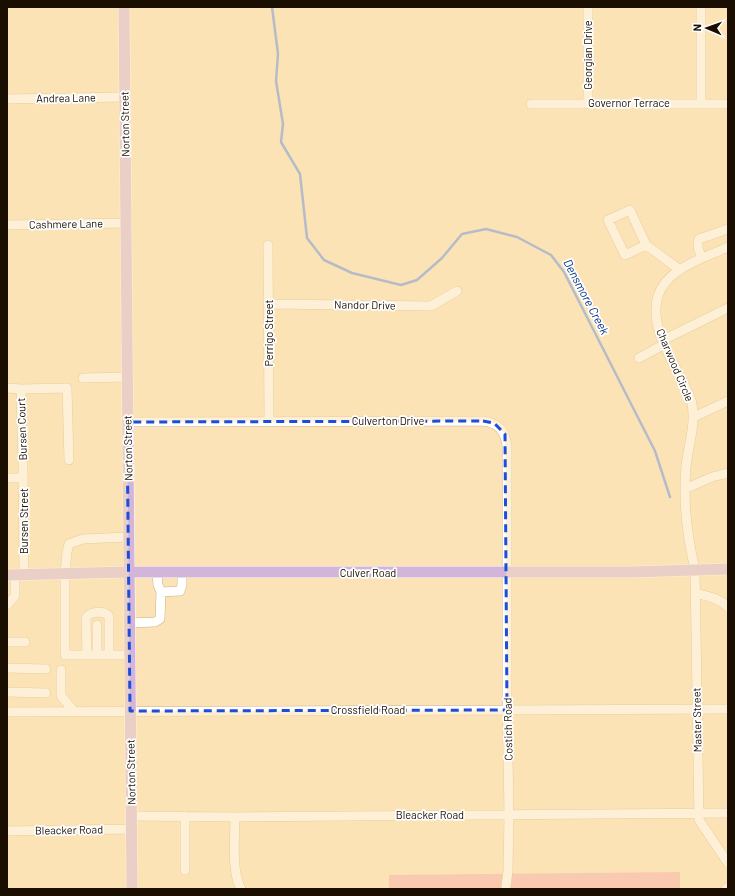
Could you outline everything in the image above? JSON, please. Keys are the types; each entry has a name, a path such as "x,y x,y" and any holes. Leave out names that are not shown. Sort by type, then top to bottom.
{"main road":[{"name":"Norton Street","path":"124,7 132,889"},
{"name":"Culver Road","path":"15,575 129,572 633,572 728,569"}],"street":[{"name":"Georgian Drive","path":"588,7 588,103"},
{"path":"701,7 701,103"},
{"name":"Andrea Lane","path":"7,99 124,97"},
{"name":"Governor Terrace","path":"531,104 728,104"},
{"path":"646,245 625,255 608,220 630,210 646,245 680,270"},
{"name":"Cashmere Lane","path":"7,225 126,224"},
{"path":"702,258 697,246 699,239 728,229"},
{"name":"Perrigo Street","path":"268,245 269,421"},
{"name":"Charwood Circle","path":"695,569 687,532 685,489 686,466 694,417 692,402 658,329 655,312 658,295 667,280 687,264 728,247"},
{"name":"Nandor Drive","path":"269,304 432,306 457,291"},
{"path":"639,358 664,342 728,308"},
{"path":"83,378 127,377"},
{"path":"7,388 21,389"},
{"name":"Bursen Court","path":"23,467 21,389 67,388 68,460"},
{"path":"694,417 728,401"},
{"name":"Culverton Drive","path":"127,422 483,421 494,423 502,429 505,434 507,446 507,573"},
{"name":"Bursen Street","path":"7,604 15,596 15,575 23,467"},
{"path":"685,489 712,477 728,473"},
{"path":"7,478 23,478"},
{"path":"128,537 83,539 69,544 65,574 65,655 130,655"},
{"name":"Master Street","path":"695,569 699,820 728,863"},
{"path":"129,622 158,621 160,619 158,573"},
{"path":"160,592 180,591 182,585 182,573"},
{"name":"Costich Road","path":"506,886 510,815 507,710 507,573"},
{"path":"695,593 723,602 728,607"},
{"path":"87,655 86,618 91,613 108,614 109,655"},
{"path":"97,625 97,655"},
{"path":"7,642 25,642"},
{"path":"7,668 46,669"},
{"path":"61,670 61,696 74,711"},
{"path":"7,692 46,693"},
{"name":"Crossfield Road","path":"7,712 728,709"},
{"name":"Bleacker Road","path":"132,816 235,817 728,813"},
{"path":"185,816 185,870"},
{"path":"235,817 235,872 241,889"},
{"name":"Bleacker Road","path":"7,831 132,830"}],"highlighted area":[{"path":"483,421 494,423 505,434 507,710 130,711 127,422"}],"shaded area":[{"path":"680,872 680,889 389,889 389,875"}],"waterway":[{"name":"Densmore Creek","path":"272,7 278,54 276,81 283,124 281,142 300,174 307,238 324,260 352,273 401,285 417,280 442,258 462,234 486,229 517,237 551,255 564,272 655,451 670,497"}]}
